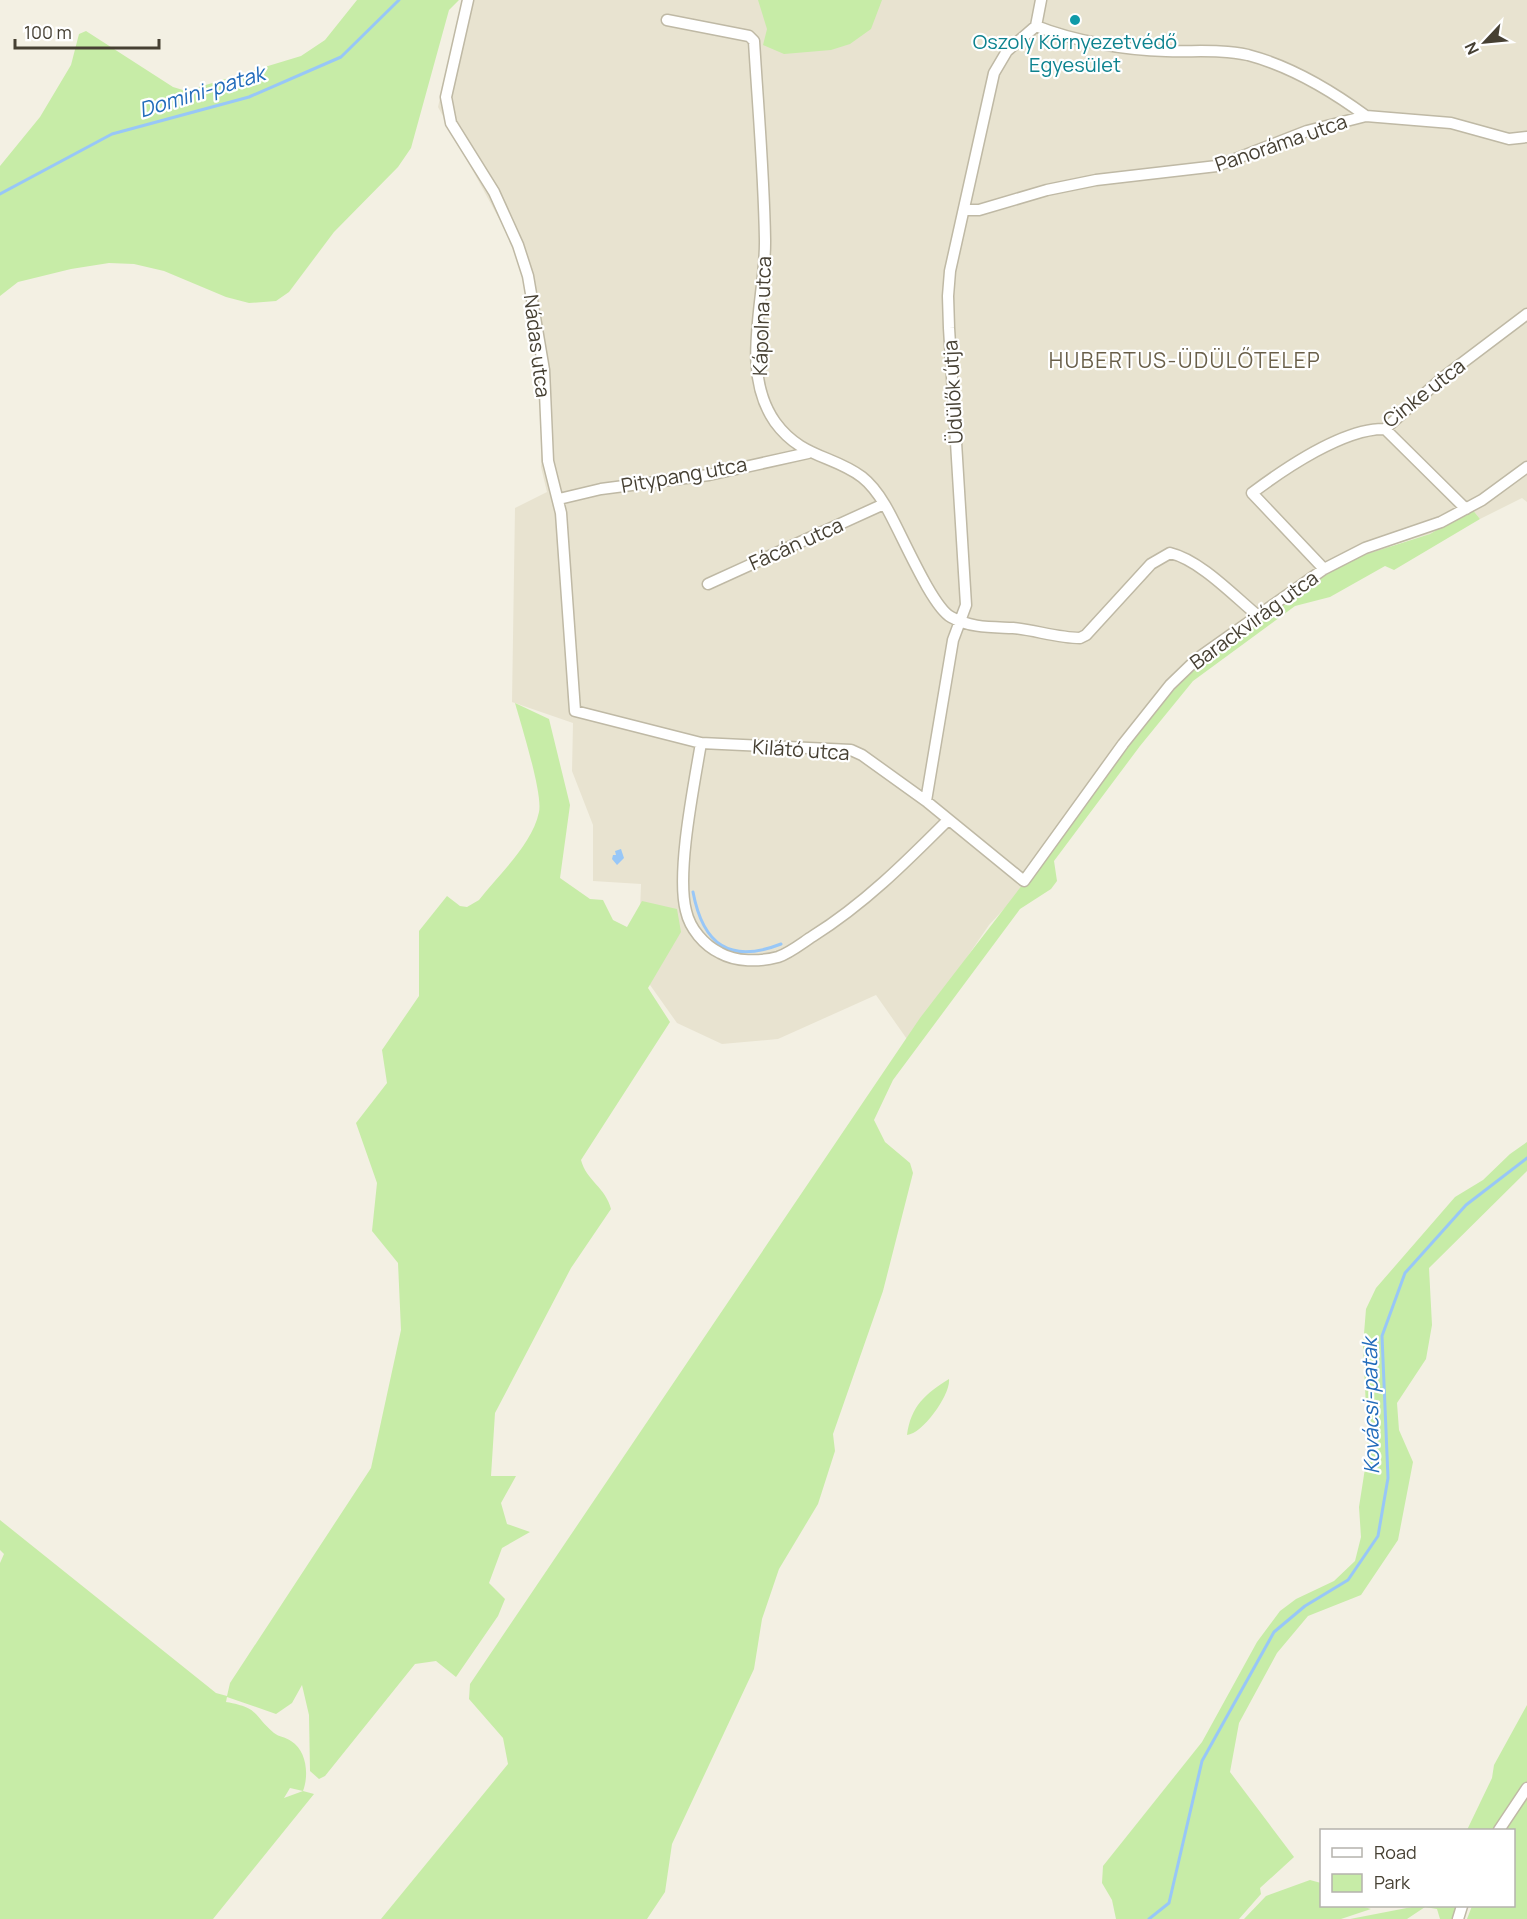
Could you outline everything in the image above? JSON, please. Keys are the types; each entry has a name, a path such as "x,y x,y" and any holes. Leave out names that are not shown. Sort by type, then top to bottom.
{"street":[{"name":"Nádas utca","path":"468,0 446,97 447,111 451,123 494,192 518,245 528,276 544,370 548,461 559,499 575,711"},
{"path":"1041,0 1036,26 1107,44 1149,50 1220,51 1249,56 1296,75 1366,116"},
{"name":"Kápolna utca","path":"667,20 749,36 754,41 766,264 758,349 759,385 763,400 776,423 808,453 860,475 884,504 937,605 958,621"},
{"name":"Üdülők útja","path":"926,801 958,621 966,605 948,296 950,271 994,73 1007,51 1036,26"},
{"name":"Panoráma utca","path":"965,210 979,210 1047,190 1096,180 1217,166 1315,128 1366,116 1451,123 1509,138 1527,137"},
{"name":"Cinke utca","path":"1324,569 1252,493 1276,476 1349,436 1372,429 1385,429 1441,379 1527,314"},
{"path":"1385,429 1466,509"},
{"name":"Pitypang utca","path":"559,499 601,489 690,478 808,453"},
{"name":"Barackvirág utca","path":"1024,881 1122,744 1170,685 1198,658 1324,569 1365,549 1426,528 1466,509 1502,487 1527,467"},
{"name":"Fácán utca","path":"708,584 884,504"},
{"path":"958,621 984,627 1012,628 1080,638 1104,616 1151,564 1170,553 1184,558 1209,575 1257,615"},
{"name":"Kilátó utca","path":"575,711 701,743 850,750 885,770 1024,881"},
{"path":"701,743 688,838 684,895 686,912 695,931 711,948 728,957 748,960 778,957 806,941 850,912 872,894 948,820"},
{"path":"1499,1829 1527,1788"}],"shaded area":[{"path":"462,0 1527,0 1527,502 1522,498 1480,519 1472,509 1430,534 1393,545 1199,665 1105,775 1019,893 989,925 909,1042 876,995 778,1039 722,1044 677,1023 638,968 641,884 593,881 593,825 572,771 573,723 512,702 515,508 547,492 541,467 542,376 521,259 438,107"}],"green space":[{"path":"357,0 459,0 449,10 411,148 398,167 334,232 289,292 276,301 249,303 226,297 164,271 134,264 109,263 71,269 18,282 0,296 0,166 40,117 71,65 79,34 86,31 173,87 186,91 301,56 325,40"},
{"path":"758,0 882,0 871,29 850,44 831,50 784,54 763,45 767,29"},
{"path":"1472,509 1480,519 1394,570 1385,566 1330,597 1295,606 1193,681 1140,746 1054,861 1057,881 1051,889 1020,909 893,1080 874,1120 885,1142 910,1163 913,1173 883,1291 833,1434 835,1451 818,1504 779,1569 762,1619 754,1669 672,1844 665,1892 647,1919 381,1919 508,1764 503,1738 469,1699 470,1684 920,1018 1166,698 1199,665 1342,562 1430,534"},
{"path":"515,703 549,719 570,805 560,878 590,899 603,900 613,920 627,927 642,901 677,909 681,932 648,988 670,1022 581,1160 587,1173 605,1195 611,1209 571,1268 495,1413 491,1476 516,1476 501,1503 507,1524 530,1532 502,1548 489,1583 505,1599 498,1616 456,1677 436,1661 415,1664 325,1776 319,1779 310,1771 309,1715 302,1685 292,1703 276,1714 227,1697 226,1702 250,1709 274,1733 296,1745 305,1764 306,1778 303,1791 314,1794 213,1919 0,1919 0,1563 4,1554 0,1550 0,1520 216,1693 227,1696 230,1683 371,1468 401,1330 398,1263 372,1231 377,1183 356,1123 387,1083 382,1050 419,996 419,931 447,896 460,906 467,907 479,900 514,859 535,824 539,812 538,790","holes":["290,1788 303,1791 284,1798"]},
{"path":"1527,1142 1527,1171 1429,1268 1432,1325 1426,1359 1397,1403 1399,1430 1413,1462 1398,1540 1361,1595 1308,1616 1277,1653 1239,1723 1230,1772 1294,1857 1260,1888 1261,1894 1239,1919 1116,1919 1112,1900 1102,1883 1103,1866 1202,1742 1257,1642 1280,1611 1296,1599 1334,1581 1355,1561 1361,1537 1359,1507 1368,1449 1363,1346 1366,1309 1376,1288 1455,1197 1483,1180 1510,1154"},
{"path":"949,1379 946,1394 935,1412 921,1428 907,1435 912,1416 920,1402"},
{"path":"1527,1705 1527,1919 1467,1919 1472,1907 1515,1907 1515,1829 1467,1829 1492,1778 1494,1765"},
{"path":"1310,1880 1320,1883 1320,1907 1371,1909 1341,1919 1244,1919 1266,1896"},
{"path":"1412,1907 1425,1907 1407,1919 1350,1919"},
{"path":"1425,1907 1460,1907 1456,1919 1440,1919 1437,1909"}],"water":[{"path":"621,849 624,858 617,865 612,859 613,855 616,855 615,851"}],"waterway":[{"name":"Domini-patak","path":"0,194 112,134 249,97 341,57 399,0"},
{"path":"693,892 704,925 712,937 722,945 733,950 747,952 781,944"},
{"name":"Kovácsi-patak","path":"1149,1919 1169,1903 1202,1761 1274,1632 1305,1606 1348,1580 1378,1536 1388,1478 1382,1336 1405,1273 1466,1205 1527,1158"}],"place":[{"name":"Oszoly Környezetvédő Egyesület","path":"1075,20"}],"district":[{"name":"HUBERTUS-ÜDÜLŐTELEP","path":"1185,361"}]}
